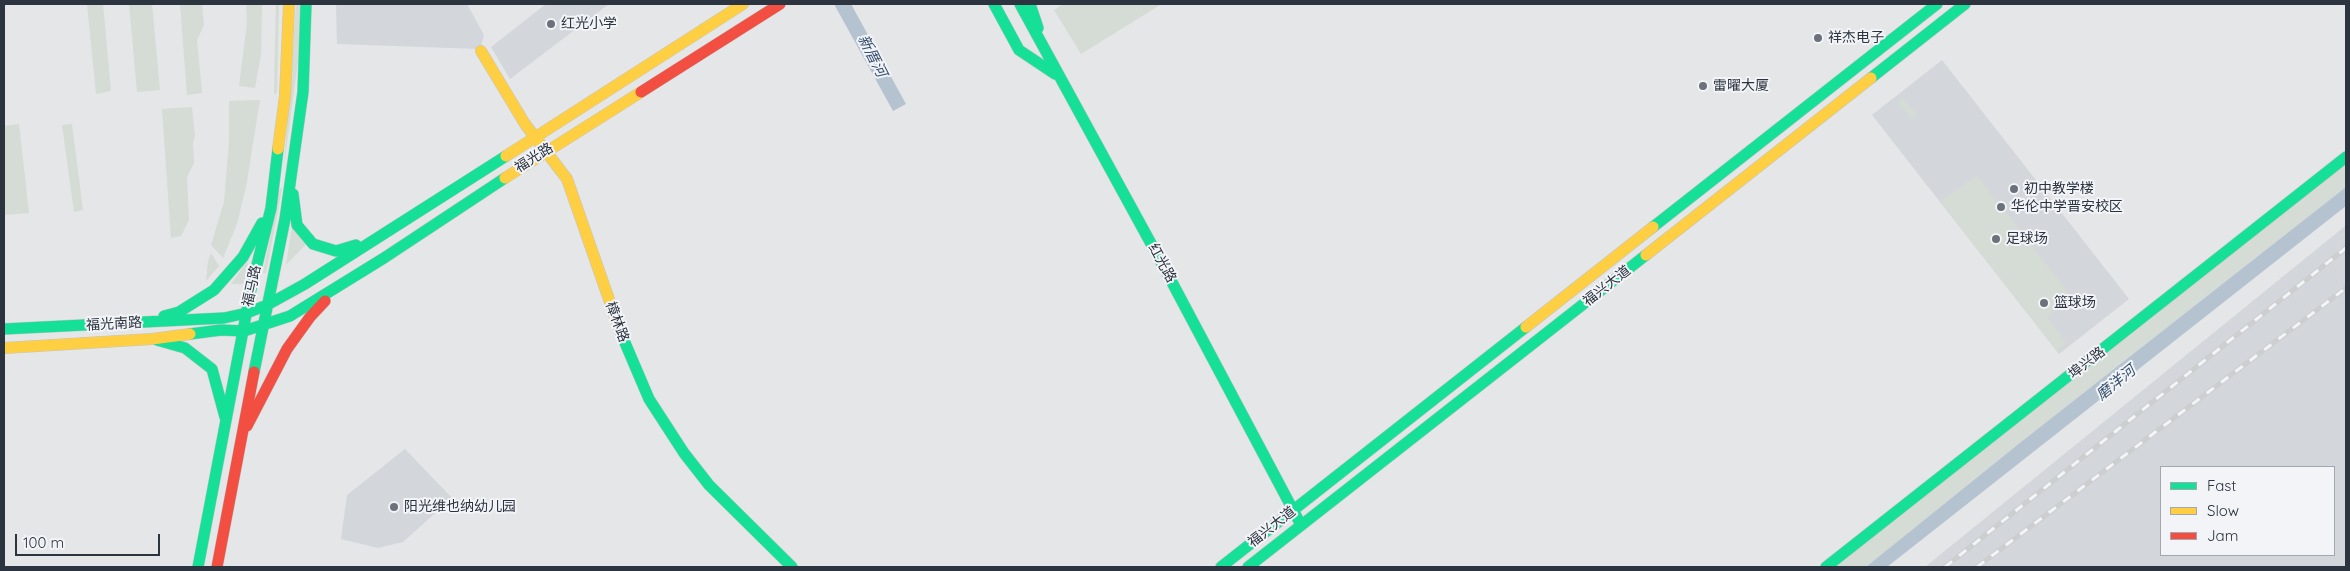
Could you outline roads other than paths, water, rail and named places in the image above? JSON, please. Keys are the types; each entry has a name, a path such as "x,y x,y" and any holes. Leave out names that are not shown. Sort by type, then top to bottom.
{"main road":[{"name":"福马路","path":"198,567 247,313 271,208 285,96 289,4"},
{"name":"福马路","path":"217,567 240,441 285,219 303,92 306,4"},
{"name":"福光路","path":"267,305 292,293 743,4"},
{"name":"福光路","path":"244,331 290,316 344,284 547,150 780,4"},
{"path":"994,4 1019,50 1058,75"},
{"name":"红光路","path":"1020,4 1302,525"},
{"path":"1030,4 1041,44"},
{"name":"福兴大道","path":"1221,567 1937,4"},
{"name":"福兴大道","path":"1248,567 1965,4"},
{"name":"樟林路","path":"481,51 525,124 547,150 572,189 615,318 649,399 696,470 747,525 792,567"},
{"name":"埠兴路","path":"1826,567 2346,157"},
{"path":"291,176 297,225 313,244 330,251 341,250 386,232"},
{"path":"145,322 179,312 214,290 243,257 271,208"},
{"path":"240,441 287,349 310,317 344,284"},
{"name":"福光南路","path":"4,330 224,318 247,313 267,305"},
{"name":"福光南路","path":"4,348 152,339 221,330 244,331"},
{"path":"152,339 185,348 212,369 223,404 226,425"}],"water":[{"name":"新厝河","path":"834,4 851,4 906,104 893,111"},
{"name":"磨洋河","path":"2346,187 2346,206 1887,567 1866,567 2021,442"}],"railway":[{"path":"1945,567 2346,248"},
{"path":"1977,567 2346,288"}],"place":[{"name":"红光小学","path":"551,24"},
{"name":"祥杰电子","path":"1818,38"},
{"name":"雷曜大厦","path":"1703,86"},
{"name":"初中教学楼","path":"2014,189"},
{"name":"华伦中学晋安校区","path":"2001,207"},
{"name":"足球场","path":"1996,239"},
{"name":"篮球场","path":"2044,303"},
{"name":"阳光维也纳幼儿园","path":"394,507"}]}
